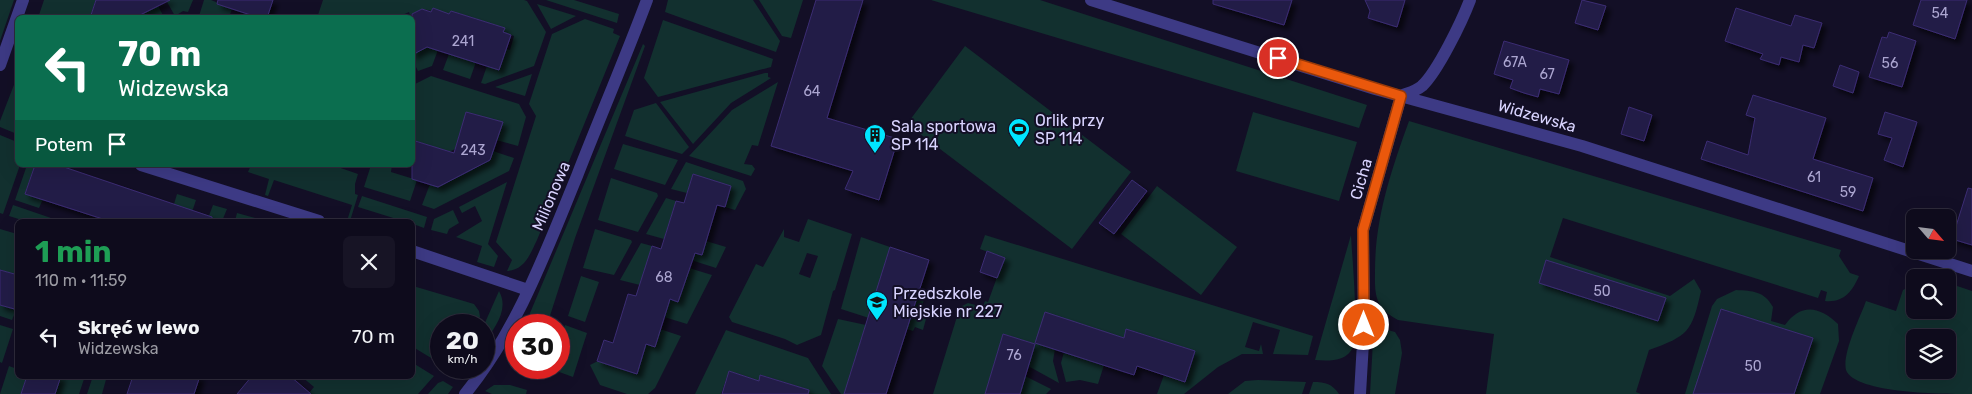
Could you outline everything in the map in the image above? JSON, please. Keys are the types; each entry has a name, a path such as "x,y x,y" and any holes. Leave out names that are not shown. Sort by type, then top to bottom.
{"street":[{"path":"18,15 23,0"},
{"name":"Milionowa","path":"465,394 489,362 528,290 569,195 647,0"},
{"name":"Widzewska","path":"1090,0 1401,96 1582,146 1972,271"},
{"path":"1401,96 1416,90 1430,77 1470,0"},
{"path":"0,65 15,23"},
{"name":"Cicha","path":"1360,394 1364,325 1363,230 1401,96"},
{"path":"147,167 313,219"},
{"path":"415,252 528,290"}],"green space":[{"path":"0,0 14,0 0,41"},
{"path":"44,0 100,0 95,2 91,15 39,15"},
{"path":"170,0 193,0 188,12 183,11 177,15 174,15 167,2"},
{"path":"204,0 211,0 232,9 230,15 199,15"},
{"path":"323,0 524,0 527,1 546,32 534,66 485,84 481,83 487,66 506,49 510,50 514,36 503,32 505,28 451,11 449,14 422,9 410,15 409,12 402,15 318,15"},
{"path":"546,0 574,0 619,14 617,23"},
{"path":"668,0 753,0 780,41 776,52 665,12"},
{"path":"759,0 803,0 791,38 782,36"},
{"path":"931,0 1040,0 1367,105 1359,128"},
{"path":"537,4 576,16 551,29"},
{"path":"158,6 163,15 140,15"},
{"path":"585,19 614,29 613,33 620,36 537,240 523,264 518,268 507,271 512,260 496,242 536,116 529,104 552,34"},
{"path":"663,20 773,59 771,67 658,97 644,78"},
{"path":"643,44 645,46 575,238 551,314 530,314"},
{"name":"Orlik przy SP 114","path":"965,46 1131,172 1072,249 907,124"},
{"path":"427,47 438,50 432,66 418,71 415,65 415,53"},
{"path":"449,54 476,62 470,79 443,70"},
{"path":"768,73 768,77 771,78 731,103 693,144 660,102"},
{"path":"532,74 525,96 495,87"},
{"path":"431,76 519,104 526,117 518,146 496,140 502,122 466,112 455,149 449,152 415,141 415,84"},
{"path":"15,82 15,133 0,127 0,121"},
{"path":"778,82 758,146 752,145 744,164 752,165 755,169 751,176 689,156 732,110"},
{"path":"656,103 689,147 682,154 625,136 634,110"},
{"path":"1253,112 1357,142 1339,201 1236,171"},
{"path":"1409,121 1841,250 1839,256 1850,273 1859,276 1850,291 1842,298 1825,301 1827,292 1821,290 1818,298 1563,218 1550,257 1670,296 1694,279 1701,291 1695,316 1686,331 1680,336 1649,350 1636,392 1641,394 1486,394 1494,334 1398,320 1384,310 1377,297 1375,284 1376,251 1381,213 1390,176"},
{"path":"0,135 15,141 15,167 19,167 3,214 0,213"},
{"path":"623,144 678,160 665,185 614,169"},
{"path":"493,151 514,158 509,171 434,209 422,205 430,184"},
{"path":"686,162 743,181 746,189 735,210 725,207 731,186 693,174 687,193 671,189"},
{"path":"26,167 34,167 25,193 43,199 39,208 15,200"},
{"path":"250,167 338,167 358,174 355,194 358,195 351,219 348,219 352,205 274,180 268,196 265,195 269,179 248,172"},
{"path":"370,167 392,167 391,172 417,180 410,201 364,187"},
{"path":"611,178 657,193 658,196 638,232 598,220"},
{"path":"507,182 488,244 498,256 494,267 477,262 482,246 456,237 482,221 475,206 462,213 459,207"},
{"path":"1157,186 1237,247 1201,295 1121,234"},
{"path":"177,194 196,200 190,219 170,219"},
{"path":"362,196 427,217 424,228 415,225 415,219 397,219 358,207"},
{"path":"666,198 676,201 664,239 646,234"},
{"path":"13,205 51,218 19,219 9,216"},
{"path":"213,205 227,209 223,219 208,219"},
{"path":"453,210 459,223 449,229 447,234 431,230 434,219"},
{"path":"237,213 259,219 236,219"},
{"path":"808,219 852,234 821,335 797,345 785,339 732,322 729,317 756,264 763,267 784,229 784,237 799,242","holes":["807,253 818,256 810,278 799,274"]},
{"path":"0,229 15,233 15,274 0,270"},
{"path":"595,229 631,240 632,242 614,275 583,268"},
{"path":"985,235 1313,336 1308,355 1273,354 1280,330 1253,322 1245,347 1259,351 1261,344 1263,354 1242,354 1218,367 1184,394 1157,394 1164,375 1185,382 1195,351 1127,329 1124,338 1045,313 1055,349 1053,361 1059,383 1028,366 1035,344 1003,334 985,394 933,394 960,307 968,303 983,307 985,301 988,302 1004,258 980,249"},
{"path":"1351,235 1355,311 1355,339 1353,347 1346,356 1337,360 1315,360"},
{"path":"861,237 890,247 869,318 841,309"},
{"path":"706,241 726,247 716,268 691,260 694,252"},
{"path":"641,243 652,246 640,285 620,280"},
{"path":"689,268 712,275 687,324 664,317 670,299 678,301"},
{"path":"581,276 599,282 585,322 570,317 569,314"},
{"path":"1956,286 1972,291 1972,394 1923,393 1883,388 1866,384 1853,378 1846,370 1845,363 1849,345 1866,301 1896,311 1903,290 1906,288 1906,319 1956,319"},
{"path":"415,287 474,304 480,314 430,314 430,357 415,348"},
{"path":"920,290 926,293 919,316 926,319 923,330 915,327 913,331 907,329"},
{"path":"1736,290 1758,293 1766,298 1773,307 1771,321 1785,325 1797,313 1810,310 1824,313 1838,324 1839,341 1820,394 1685,394 1712,306 1717,299"},
{"path":"499,291 503,305 495,328 495,314 489,314"},
{"path":"0,305 15,310 12,320 0,316"},
{"path":"838,319 866,325 844,394 841,394 822,366"},
{"path":"0,325 13,329 2,363 0,362"},
{"path":"570,327 587,333 573,377 570,376"},
{"path":"660,329 681,336 655,388 648,394 627,394 600,385 590,365 598,361 637,373 646,344 655,347"},
{"path":"1384,329 1395,332 1400,340 1402,353 1395,394 1370,394 1373,341 1376,335"},
{"path":"726,330 808,358 831,394 797,394 799,387 761,375 757,387 748,377 729,371 721,394 695,394"},
{"path":"1064,352 1104,365 1098,384 1080,380 1066,382 1061,363"},
{"path":"415,364 430,374 431,379 418,394 309,393 314,387 305,379 415,379"},
{"path":"9,366 15,368 15,379 26,379 21,394 0,394"},
{"path":"1025,376 1051,389 1046,394 1020,394"},
{"path":"60,379 84,379 79,394 55,394"},
{"path":"92,379 106,379 102,394 87,394"},
{"path":"443,381 453,387 448,394 428,394 438,383"},
{"path":"1245,381 1306,382 1302,394 1228,394"},
{"path":"1313,382 1328,384 1339,394 1309,394"},
{"path":"494,385 510,385 527,390 526,394 492,394 485,391"}],"building":[{"path":"96,0 170,0 140,15 91,15"},
{"path":"218,0 273,0 268,15 251,15 217,4"},
{"path":"816,0 863,0 827,118 898,139 879,200 845,189 853,171 771,146"},
{"path":"1213,0 1292,0 1284,25 1213,4"},
{"path":"1365,0 1405,0 1397,27 1368,18 1370,11"},
{"path":"1582,0 1606,6 1598,30 1575,23"},
{"path":"1921,0 1967,0 1955,39 1913,25"},
{"path":"433,8 449,14 451,11 505,28 503,32 511,35 499,70 427,47 415,53 415,15 412,14 422,9 431,12"},
{"path":"1736,8 1791,26 1795,15 1822,23 1814,48 1803,45 1799,62 1781,57 1779,65 1760,59 1763,54 1725,41"},
{"path":"1889,32 1916,41 1902,87 1869,77 1882,37 1887,38"},
{"path":"1504,41 1569,60 1559,94 1540,89 1538,97 1524,93 1510,88 1513,80 1494,74"},
{"path":"1840,65 1859,72 1853,93 1833,86"},
{"path":"1753,95 1826,118 1813,159 1873,178 1863,211 1701,159 1707,141 1748,155 1755,118 1746,115"},
{"path":"1629,107 1652,115 1644,141 1621,134"},
{"path":"466,112 503,122 490,160 438,187 412,179 412,167 415,167 415,141 454,153"},
{"path":"1885,112 1917,122 1903,167 1884,160 1892,138 1878,134"},
{"path":"34,167 64,167 212,217 212,219 103,219 25,194"},
{"path":"693,174 731,186 725,207 717,205 702,255 695,253 678,302 670,299 655,347 646,344 637,374 597,361 604,340 613,343 628,294 636,296 652,246 661,249 676,201 684,203"},
{"path":"1132,180 1147,191 1114,234 1099,223"},
{"path":"1968,188 1972,189 1972,245 1956,240 1956,226"},
{"path":"890,247 929,260 886,394 844,394"},
{"path":"987,251 1005,258 997,278 980,272"},
{"path":"1546,260 1666,298 1658,321 1539,283"},
{"path":"0,270 15,274 15,309 0,305"},
{"path":"1721,309 1813,338 1794,394 1693,394"},
{"path":"1045,312 1124,338 1126,329 1195,351 1185,382 1137,366 1134,375 1035,343"},
{"path":"1003,334 1035,344 1020,394 985,394"},
{"path":"729,371 759,381 760,375 809,390 808,394 722,394"},
{"path":"26,379 60,379 55,394 21,394"},
{"path":"132,379 199,379 194,394 127,394"},
{"path":"250,379 294,379 311,394 237,394"}],"place":[{"name":"Orlik przy SP 114","path":"1019,148"},
{"name":"Sala sportowa SP 114","path":"875,154"},
{"name":"Przedszkole Miejskie nr 227","path":"877,321"}],"route":[{"path":"1278,58 1401,96 1363,230 1364,325"}]}
